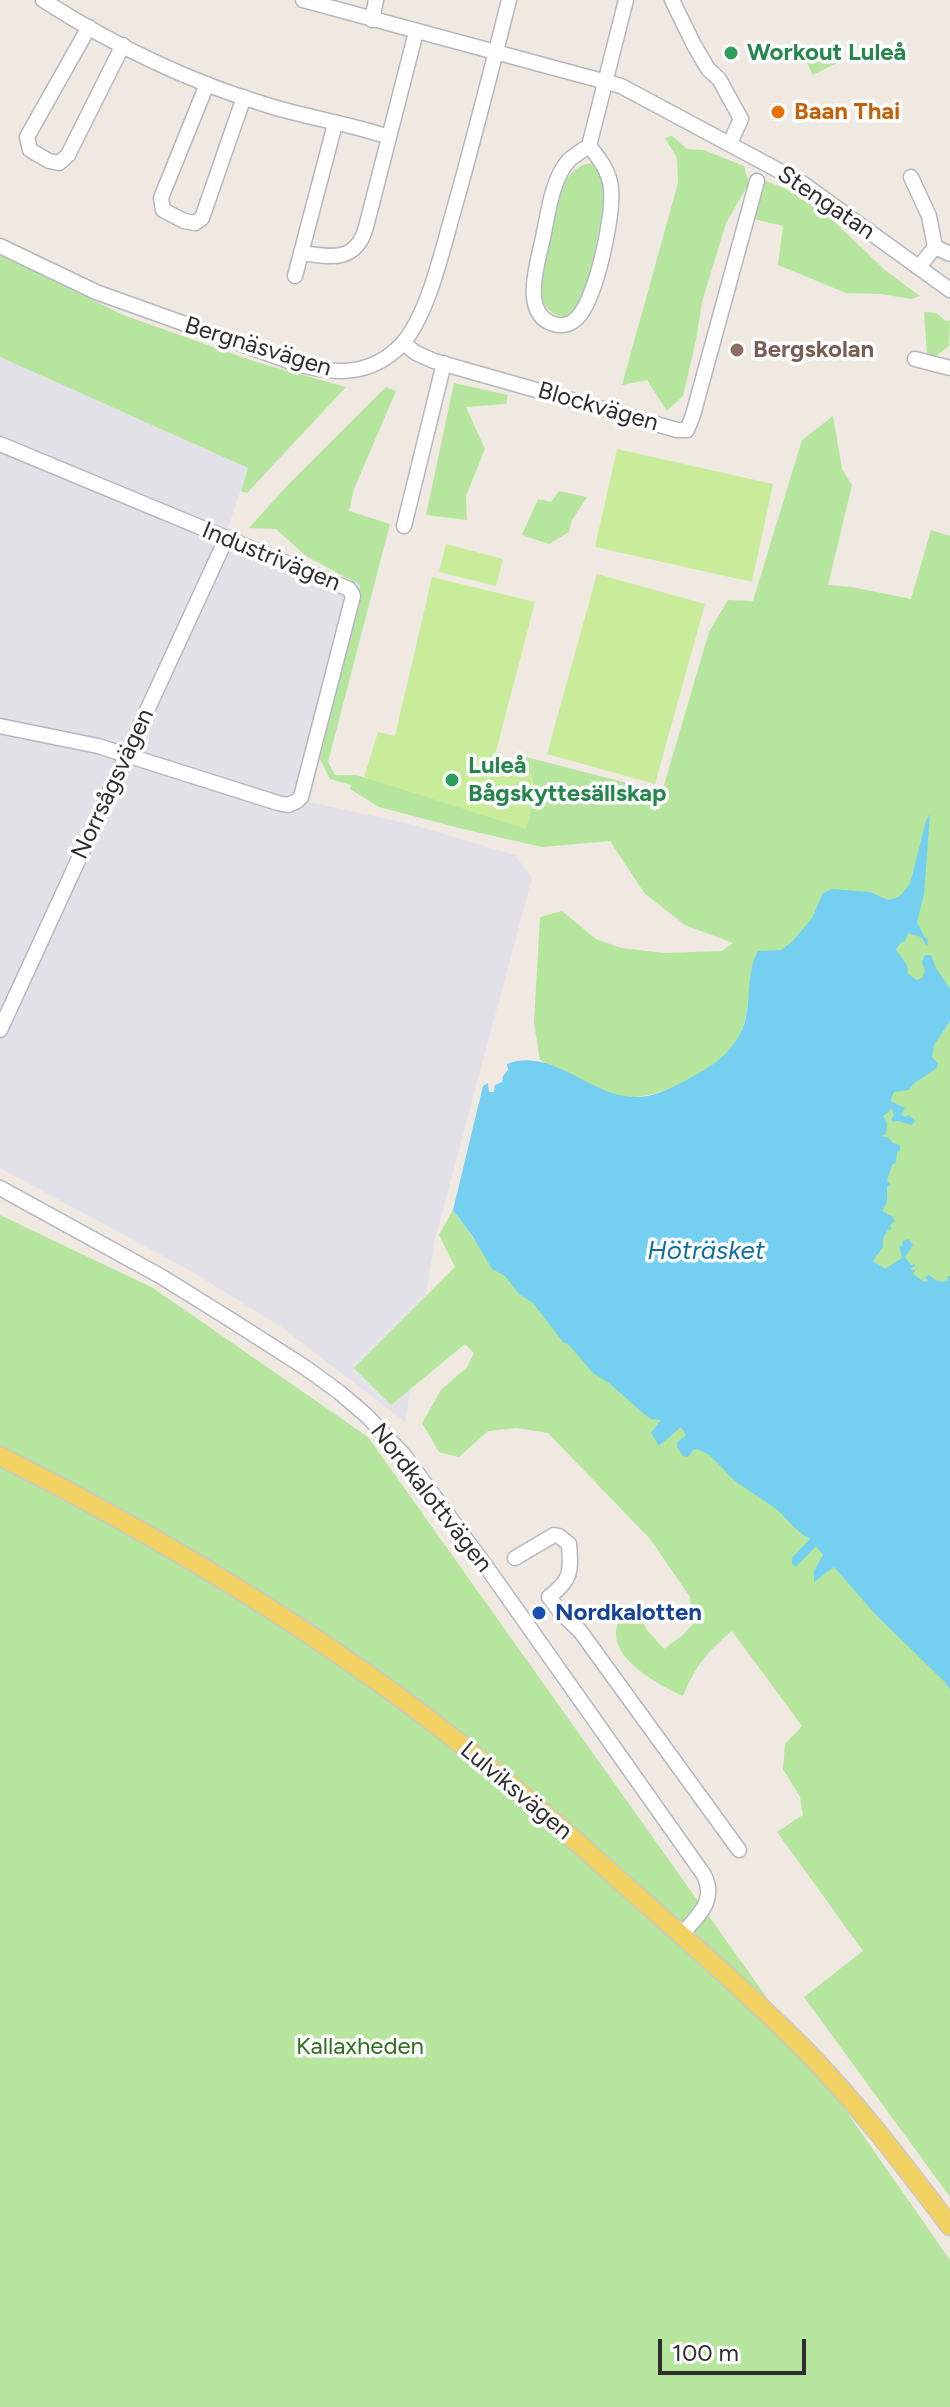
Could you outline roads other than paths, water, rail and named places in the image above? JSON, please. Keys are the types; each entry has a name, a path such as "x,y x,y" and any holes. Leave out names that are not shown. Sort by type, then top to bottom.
{"main road":[{"name":"Lulviksvägen","path":"0,1456 169,1546 280,1615 378,1682 474,1754 681,1935 805,2051 881,2135 950,2226"}],"street":[{"path":"43,0 123,45 207,84 335,124 389,137"},
{"name":"Stengatan","path":"303,0 621,86 822,196 950,290"},
{"path":"372,20 376,0"},
{"name":"Bergnäsvägen","path":"0,246 121,302 313,369 340,373 360,369 389,355 403,343 420,312 438,266 509,0"},
{"path":"589,146 606,170 611,189 609,224 599,269 585,307 569,323 554,324 541,316 536,308 534,291 537,267 558,178 569,161 589,146 626,0"},
{"path":"672,0 694,45 708,69 719,79 741,119 730,143"},
{"path":"89,27 27,137 30,150 49,161 59,163 68,155 123,45"},
{"path":"301,253 329,257 343,255 360,244 416,32"},
{"path":"207,84 161,198 161,207 166,214 184,221 195,223 202,218 244,97"},
{"path":"295,276 335,124"},
{"path":"911,177 929,216 935,247 919,267"},
{"name":"Blockvägen","path":"403,343 423,357 677,430 687,430 757,181"},
{"path":"935,247 950,254"},
{"path":"915,359 950,368"},
{"path":"404,526 444,363"},
{"name":"Industrivägen","path":"0,444 349,589 353,596 301,797 288,805 127,755"},
{"name":"Norrsågsvägen","path":"2,1021 226,539"},
{"path":"0,726 127,755"},
{"name":"Nordkalottvägen","path":"0,1188 162,1277 306,1368 367,1416 403,1454 704,1875 709,1889 707,1904 681,1935"},
{"path":"515,1558 554,1535 569,1544 568,1580 549,1597 580,1631 739,1850"}],"water":[{"name":"Höträsket","path":"930,814 924,894 917,922 928,939 927,946 921,937 908,933 896,950 907,965 908,974 917,980 922,978 925,971 922,962 925,955 931,955 950,989 950,1021 934,1045 932,1057 938,1064 937,1068 909,1090 894,1092 890,1101 905,1108 901,1114 904,1117 909,1115 915,1121 912,1125 894,1122 891,1120 894,1115 891,1107 883,1116 887,1123 886,1134 880,1136 900,1145 900,1150 887,1180 891,1185 887,1187 887,1202 882,1211 895,1221 890,1225 892,1229 883,1238 883,1247 873,1261 885,1269 902,1258 899,1246 908,1239 913,1245 905,1257 911,1265 915,1264 910,1269 916,1271 912,1273 924,1282 928,1281 925,1277 929,1275 945,1282 950,1276 950,1690 834,1567 814,1582 814,1571 823,1555 816,1546 796,1567 792,1564 792,1558 810,1539 776,1509 734,1480 706,1453 694,1449 688,1457 683,1456 677,1447 686,1435 681,1427 659,1446 651,1433 661,1420 651,1419 593,1373 563,1342 533,1303 519,1294 505,1276 492,1269 453,1210 483,1086 488,1083 489,1092 494,1092 495,1085 502,1082 508,1070 507,1064 523,1060 555,1066 601,1089 633,1097 660,1092 700,1073 727,1052 742,1029 748,1007 751,972 758,951 781,950 792,942 812,918 823,893 832,889 870,892 888,900 899,897 910,884"}],"place":[{"name":"Workout Luleå","path":"731,53"},
{"name":"Baan Thai","path":"778,112"},
{"name":"Bergskolan","path":"737,350"},
{"name":"Luleå Bågskyttesällskap","path":"452,780"},
{"name":"Nordkalotten","path":"539,1613"}],"park label":[{"name":"Kallaxheden","path":"360,2047"}]}
